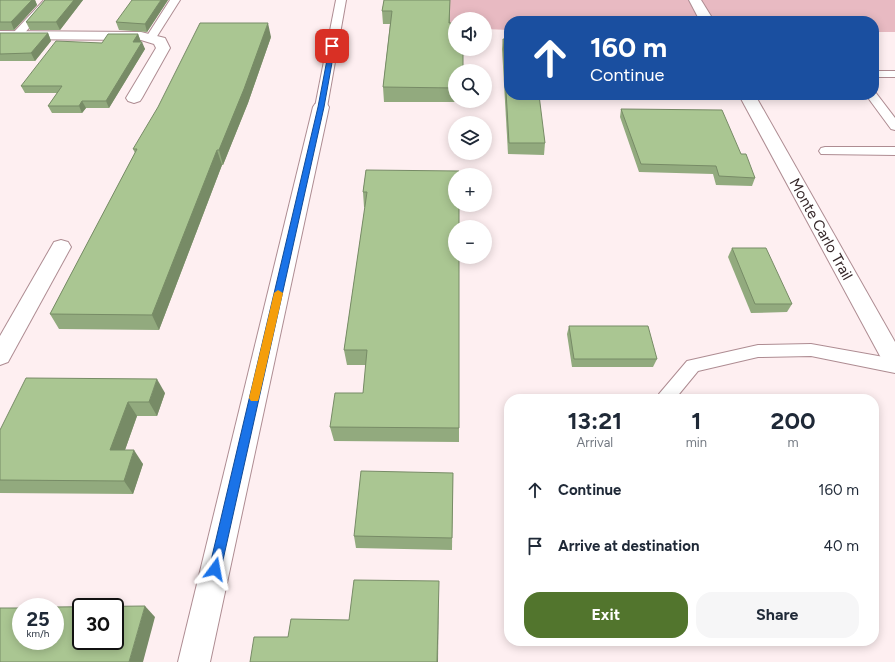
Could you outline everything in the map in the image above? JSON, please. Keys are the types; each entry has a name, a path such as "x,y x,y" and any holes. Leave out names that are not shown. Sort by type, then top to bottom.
{"street":[{"path":"695,0 704,16"},
{"path":"0,35 141,36 155,40 163,48 134,98"},
{"name":"Monte Carlo Trail","path":"750,100 895,363"},
{"path":"194,662 321,107"},
{"path":"0,356 61,247"}],"lane":[{"path":"17,35 49,0"},
{"path":"155,40 175,0"},
{"path":"321,107 341,0"},
{"path":"879,74 895,74"},
{"path":"876,100 895,126"},
{"path":"825,151 895,151"},
{"path":"669,394 693,366 758,351 811,350 895,366"}],"shaded area":[{"path":"450,0 895,0 895,32 879,32 879,16 504,16 504,30 492,29 492,12 450,12"}],"building":[{"path":"0,0 32,0 11,22 0,22"},
{"path":"45,0 74,0 56,22 26,22"},
{"path":"132,0 161,0 145,24 116,22"},
{"path":"384,0 450,0 449,12 448,12 448,56 463,56 463,64 448,64 448,88 383,87 392,11 382,11"},
{"path":"200,23 268,23 244,89 219,150 217,150 152,315 50,314 137,149 133,149 158,107"},
{"path":"0,33 48,33 31,53 0,54"},
{"path":"108,34 138,34 133,42 142,42 106,101 82,101 79,106 48,106 62,86 21,86 56,41 102,43"},
{"path":"507,100 540,100 545,143 509,143"},
{"path":"621,109 722,110 741,154 746,154 755,178 719,176 716,166 641,164"},
{"path":"366,170 448,171 448,212 459,212 459,220 448,220 448,264 459,264 459,428 330,427 335,393 363,393 367,350 344,350 367,192 363,192"},
{"path":"732,248 766,248 792,304 755,304"},
{"path":"569,326 648,326 657,359 574,359"},
{"path":"26,378 157,379 149,402 128,402 110,450 134,450 124,481 0,480 0,430"},
{"path":"361,471 453,473 452,538 354,536"},
{"path":"354,580 439,581 437,662 250,662 254,637 288,637 291,619 349,620"},
{"path":"124,606 145,606 129,662 0,662 0,608 12,608 12,650 64,650 64,607 72,607 72,650 124,650"}],"slow traffic":[{"path":"254,398 278,293"}],"route":[{"path":"215,569 321,107 332,46"}]}
